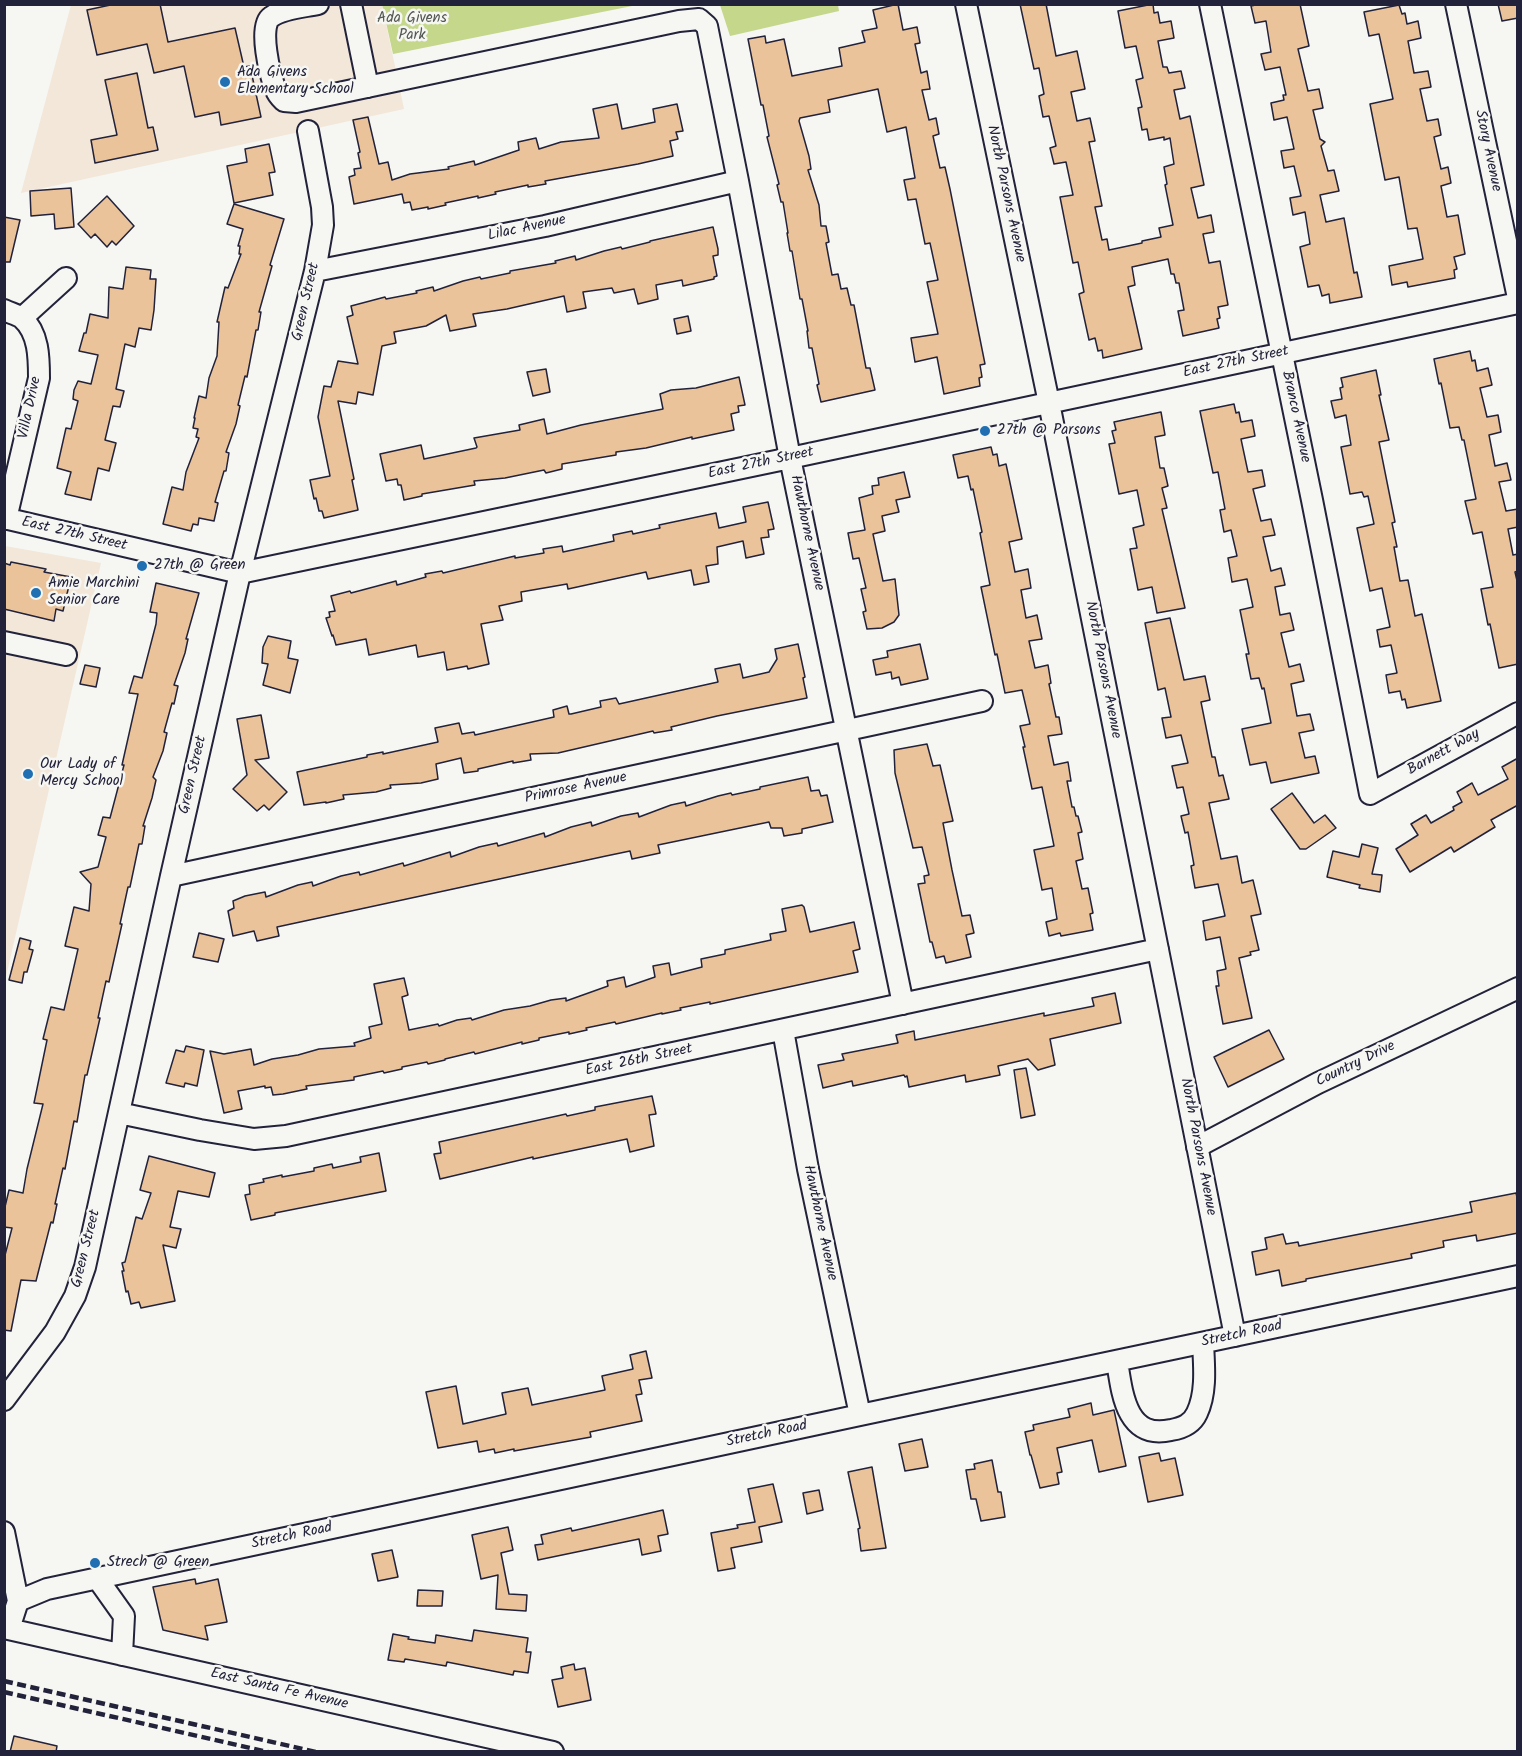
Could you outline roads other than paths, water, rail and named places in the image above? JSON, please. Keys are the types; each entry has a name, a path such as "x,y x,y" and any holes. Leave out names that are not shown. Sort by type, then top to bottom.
{"street":[{"path":"318,4 270,17 265,26 264,38 276,91 284,101 296,102 368,87 351,4"},
{"name":"North Parsons Avenue","path":"966,4 1049,403 1235,1336"},
{"name":"Branco Avenue","path":"1210,4 1370,794"},
{"name":"Story Avenue","path":"1456,4 1518,298"},
{"name":"Hawthorne Avenue","path":"368,87 679,21 699,19 707,26 790,458 903,1004"},
{"name":"Green Street","path":"4,1400 55,1332 75,1296 85,1268 240,573 315,272 323,225 322,207 308,131"},
{"name":"Lilac Avenue","path":"315,272 545,226 738,181"},
{"path":"13,314 66,278"},
{"name":"East 27th Street","path":"5,519 240,573 1518,303"},
{"name":"Villa Drive","path":"5,519 39,378 39,357 33,333 13,314"},
{"path":"4,642 66,655"},
{"name":"Primrose Avenue","path":"171,876 982,701"},
{"name":"Barnett Way","path":"1370,794 1518,713"},
{"name":"East 26th Street","path":"119,1113 254,1139 286,1136 1158,949"},
{"name":"Country Drive","path":"1197,1147 1318,1083 1518,988"},
{"name":"Hawthorne Avenue","path":"783,1030 808,1169 860,1415"},
{"name":"Stretch Road","path":"18,1601 47,1589 97,1578 1518,1276"},
{"path":"1117,1361 1125,1405 1142,1427 1153,1432 1164,1432 1189,1424 1198,1411 1204,1377 1203,1343"},
{"path":"4,1532 18,1601 7,1629"},
{"path":"97,1578 124,1616 122,1654"},
{"name":"East Santa Fe Avenue","path":"7,1629 553,1752"}],"railway":[{"path":"4,1681 316,1752"},
{"path":"4,1692 268,1752"}],"place":[{"name":"Ada Givens Elementary School","path":"225,82"},
{"name":"27th @ Parsons","path":"985,431"},
{"name":"27th @ Green","path":"142,566"},
{"name":"Amie Marchini Senior Care","path":"36,593"},
{"name":"Our Lady of Mercy School","path":"28,774"},
{"name":"Strech @ Green","path":"95,1563"}],"park label":[{"name":"Ada Givens Park","path":"412,28"}]}
